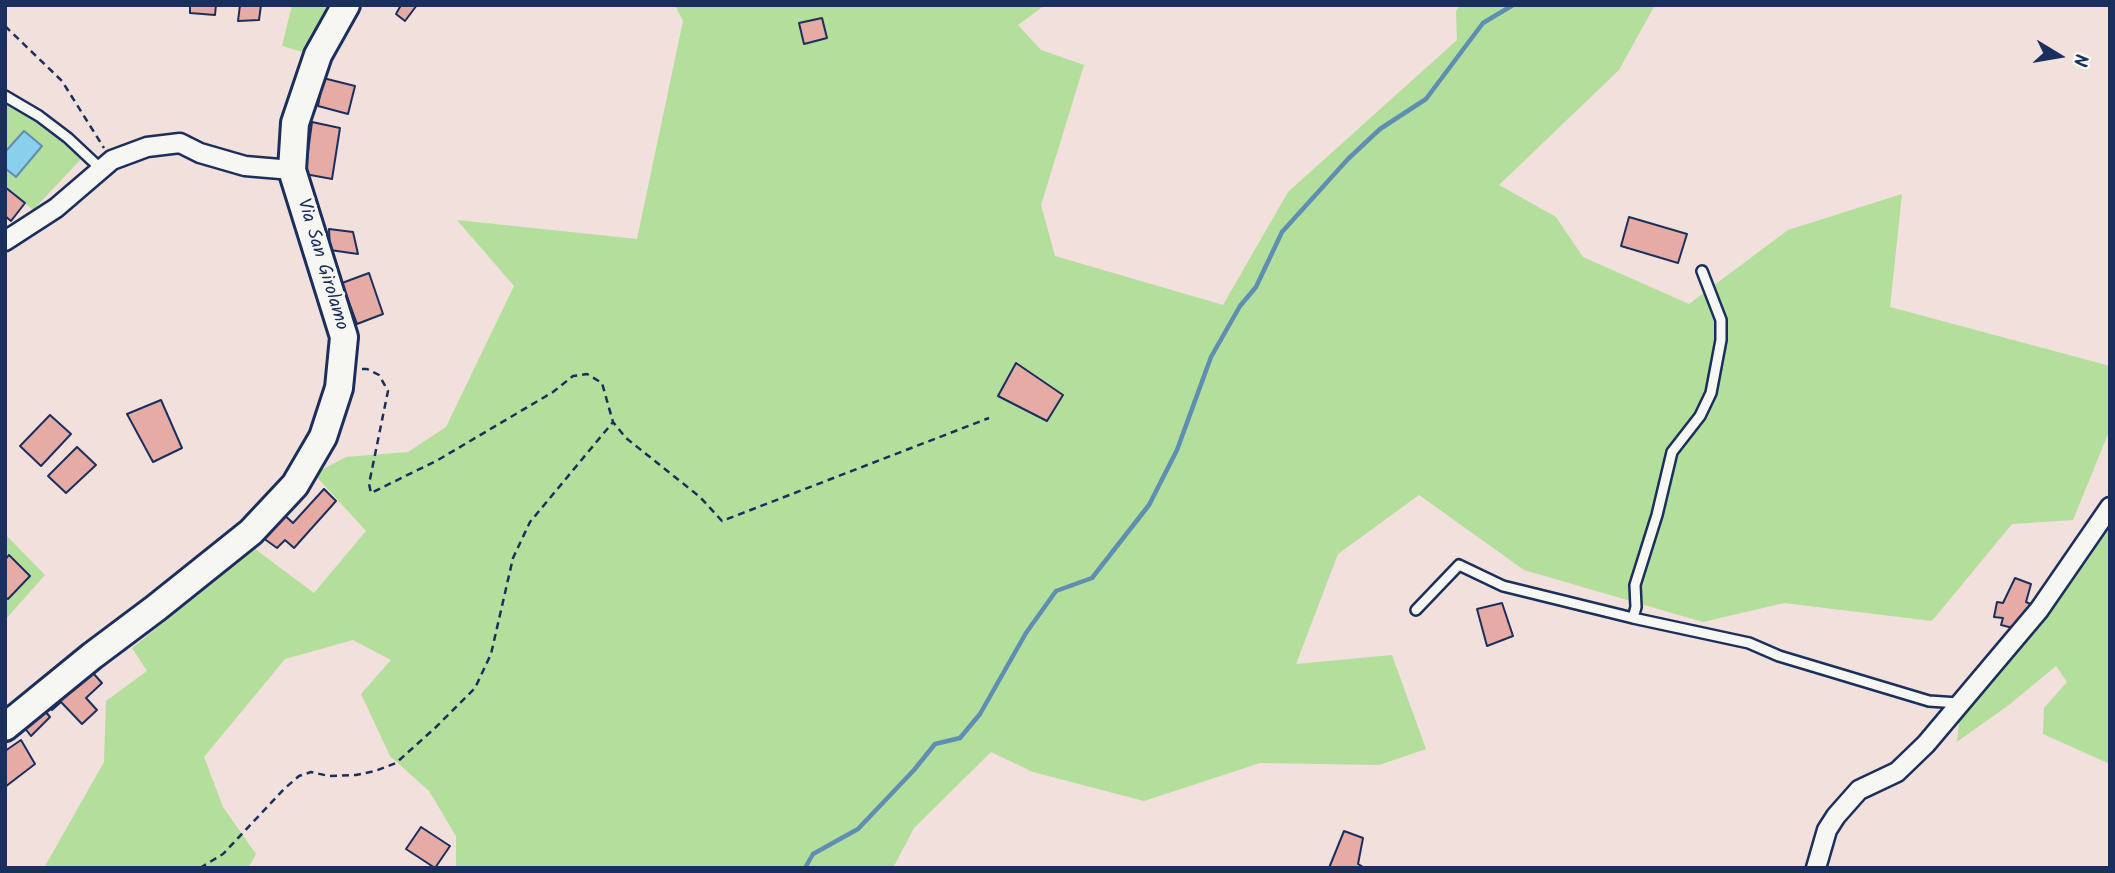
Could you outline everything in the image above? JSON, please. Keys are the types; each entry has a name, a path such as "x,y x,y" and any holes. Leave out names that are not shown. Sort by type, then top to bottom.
{"street":[{"name":"Via San Girolamo","path":"5,727 251,532 295,485 323,437 339,388 344,337 292,170 295,123 318,55 346,5"},
{"path":"5,241 56,208 107,164 147,147 180,143 200,153 244,166 292,170"},
{"path":"1816,868 1827,830 1859,790 1897,772 1926,744 2039,610 2110,507"}],"lane":[{"path":"5,96 107,164"},
{"path":"1633,618 1636,607 1634,585 1657,515 1672,452 1699,416 1711,393 1721,340 1721,320 1702,271"},
{"path":"1416,610 1458,565 1503,586 1749,643 1779,656 1929,702 1961,704"}],"path":[{"path":"5,26 62,81 107,164"},
{"path":"341,368 367,369 379,375 388,391 369,484 371,494 438,460 553,392 573,376 587,374 602,383 613,422 626,438 700,497 722,520 989,418"},
{"path":"200,868 223,854 299,776 311,772 329,776 356,775 396,763 475,688 491,654 513,558 530,522 613,422"}],"green space":[{"path":"292,5 336,5 306,53 282,46"},
{"path":"675,5 1045,5 1018,25 1041,50 1084,65 1041,205 1055,256 1223,305 1288,192 1457,40 1456,11 1460,5 1655,5 1619,70 1499,185 1556,217 1583,257 1689,304 1788,230 1902,194 1890,307 2110,366 2110,429 2073,520 2012,524 1932,621 1784,603 1703,622 1524,570 1419,495 1338,554 1296,664 1392,655 1426,749 1379,765 1260,763 1144,801 1033,772 991,752 914,828 893,868 456,868 456,836 429,791 390,756 361,694 391,660 353,640 285,659 204,757 223,807 256,854 248,868 44,868 104,762 106,701 147,671 132,648 255,549 314,593 366,531 314,474 346,457 408,452 446,427 514,286 457,220 637,239 683,21"},
{"path":"5,100 65,141 81,159 33,210 5,187"},
{"path":"2110,506 2110,764 2043,734 2044,708 2067,682 2056,666 2010,704 1957,742 1961,704"},
{"path":"5,534 45,575 6,619 5,618"}],"water":[{"path":"24,131 42,146 16,177 5,168 5,152"}],"building":[{"path":"190,5 216,5 215,15 190,13"},
{"path":"240,5 261,5 259,20 238,21"},
{"path":"401,5 417,5 405,21 396,14"},
{"path":"822,18 827,38 804,44 799,23"},
{"path":"323,78 355,86 348,114 318,106"},
{"path":"312,122 340,128 332,179 305,174"},
{"path":"5,187 25,203 11,221 5,216"},
{"path":"1629,217 1687,234 1678,263 1621,246"},
{"path":"329,229 353,232 358,254 330,250"},
{"path":"369,273 383,314 357,324 342,283"},
{"path":"1016,363 1063,395 1047,421 998,396"},
{"path":"161,400 182,448 153,462 127,414"},
{"path":"50,415 71,434 41,466 20,446"},
{"path":"77,447 96,465 66,493 48,476"},
{"path":"324,489 336,501 294,548 285,540 277,548 259,535 281,512 293,523"},
{"path":"9,555 30,576 8,599 5,597 5,560"},
{"path":"2015,578 2031,584 2026,602 2035,606 2017,629 2001,625 2003,618 1994,617 1997,602 2003,603"},
{"path":"1502,603 1513,636 1487,646 1477,609"},
{"path":"84,663 102,683 86,698 97,710 82,724 61,702 52,710 44,702"},
{"path":"40,705 50,717 31,736 19,721"},
{"path":"21,740 35,764 5,787 5,751"},
{"path":"421,827 450,846 435,868 406,849"},
{"path":"1344,831 1363,838 1358,864 1365,868 1329,868"}],"waterway":[{"path":"805,868 813,854 858,829 935,744 960,738 980,714 1026,633 1056,591 1092,578 1149,505 1177,450 1211,357 1240,306 1256,287 1282,232 1348,159 1380,129 1426,99 1483,23 1513,5"}]}
